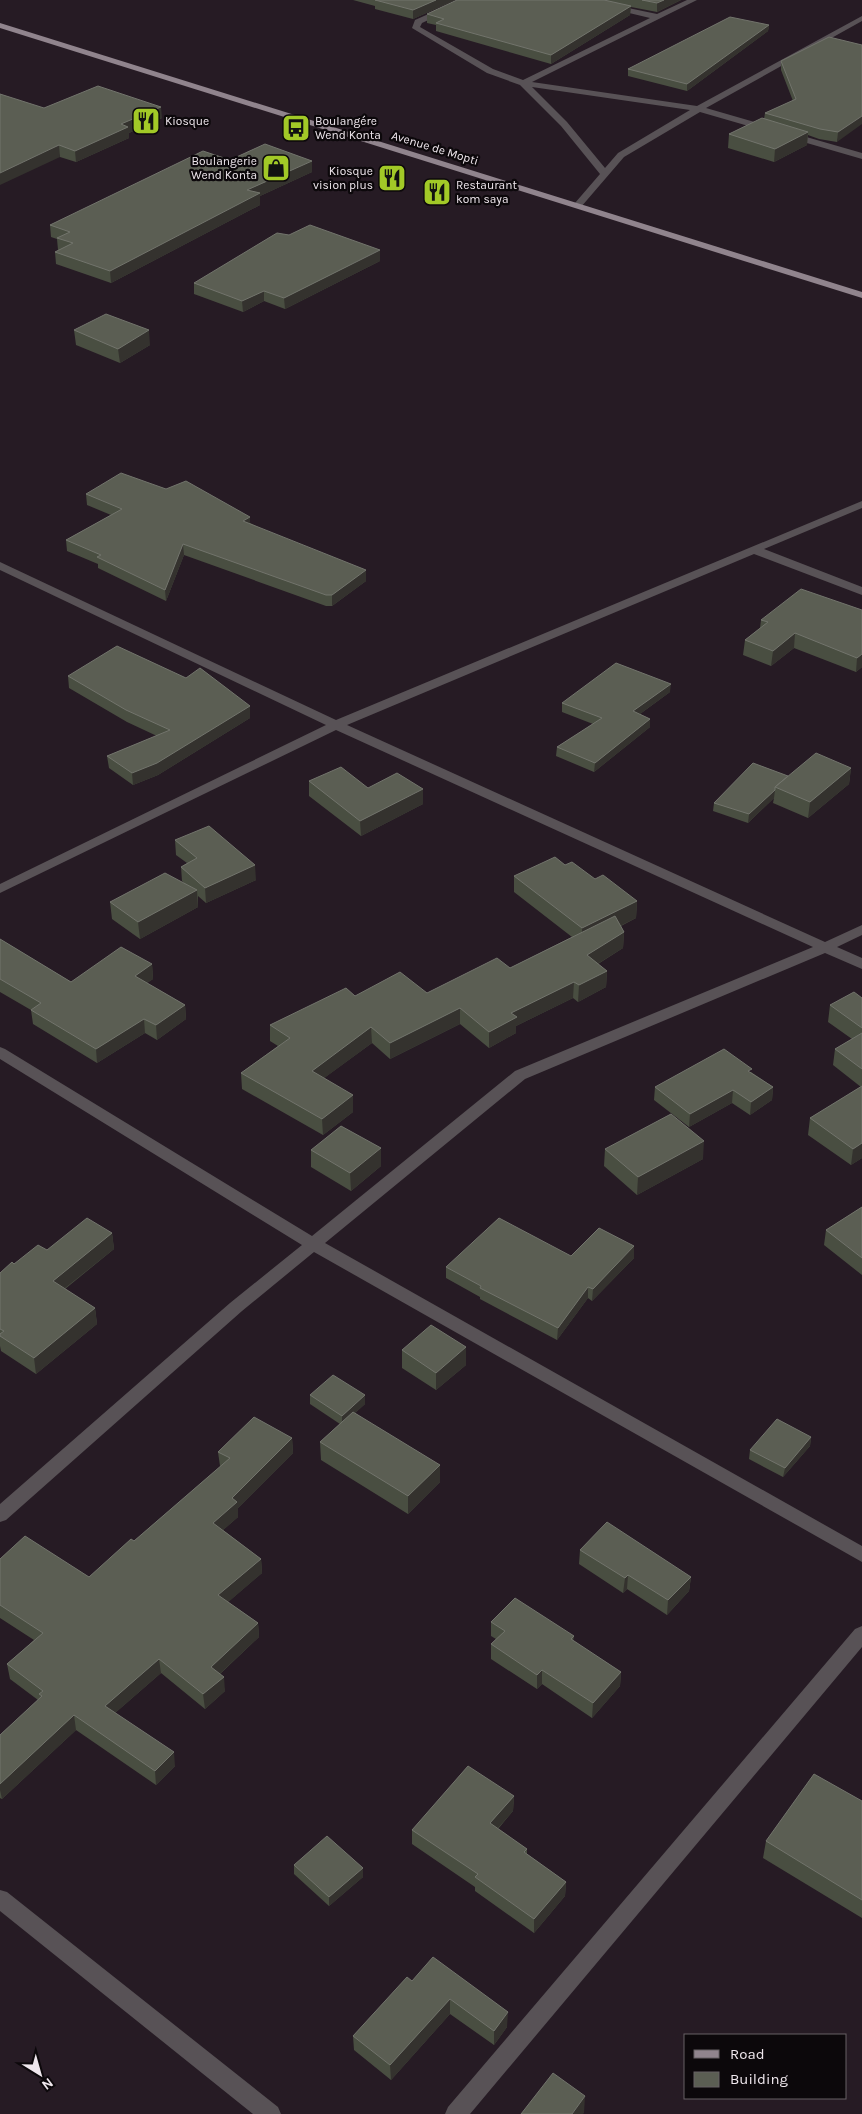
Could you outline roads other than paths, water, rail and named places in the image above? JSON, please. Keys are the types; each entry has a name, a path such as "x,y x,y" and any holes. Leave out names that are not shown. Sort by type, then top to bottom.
{"main road":[{"name":"Avenue de Mopti","path":"0,25 862,295"}],"street":[{"path":"468,0 418,22 416,28 490,71 523,83 699,109 862,156"},
{"path":"579,0 659,17"},
{"path":"523,83 692,0"},
{"path":"578,205 621,156 699,109 862,18"},
{"path":"523,83 564,124 605,174"},
{"path":"0,889 336,724 862,504"},
{"path":"755,550 862,591"},
{"path":"0,566 336,724 862,964"},
{"path":"0,1515 236,1307 520,1075 826,947 862,929"},
{"path":"0,1052 313,1244 862,1555"},
{"path":"456,2114 862,1634"},
{"path":"0,1899 270,2114"}],"place":[{"name":"Kiosque","path":"146,121"},
{"name":"Boulangére Wend Konta","path":"296,128"},
{"name":"Boulangerie Wend Konta","path":"276,168"},
{"name":"Kiosque vision plus","path":"392,178"},
{"name":"Restaurant kom saya","path":"437,192"}]}
